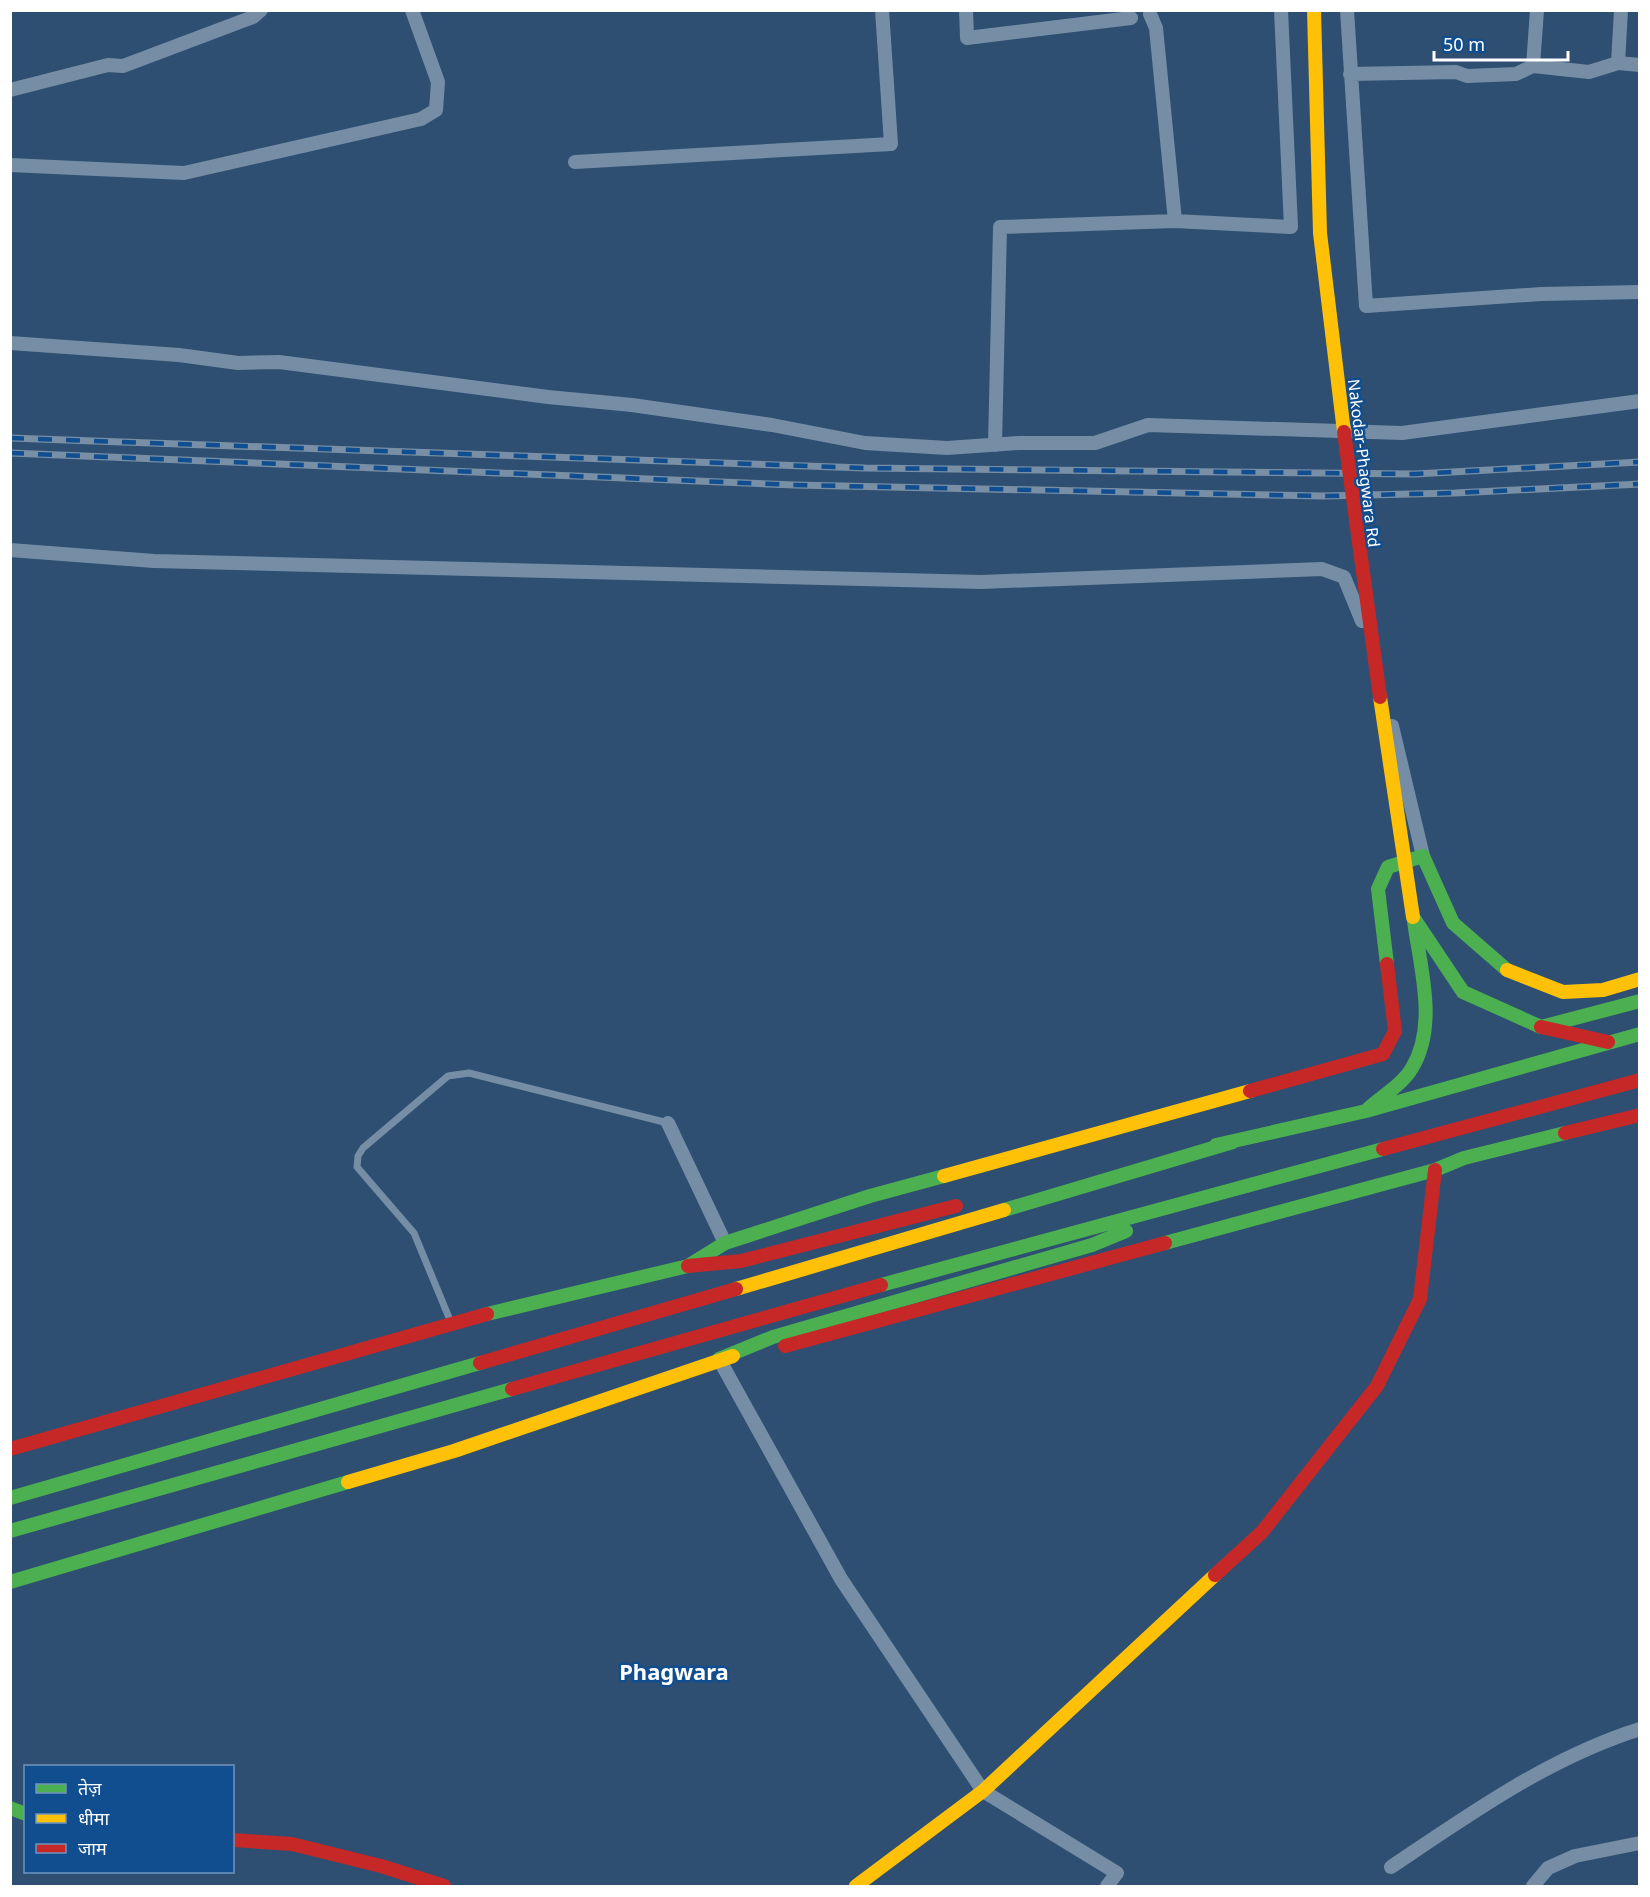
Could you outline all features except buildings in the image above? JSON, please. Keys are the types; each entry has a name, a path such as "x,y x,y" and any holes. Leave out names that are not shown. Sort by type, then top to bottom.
{"main road":[{"name":"Nakodar-Phagwara Rd","path":"1314,10 1322,244 1365,602 1427,1024 1424,1044 1412,1069 1366,1111"},
{"path":"688,1266 724,1243 870,1196 1383,1054 1395,1031 1378,889 1388,867 1424,856 1453,923 1502,968 1563,992 1603,990 1640,979"},
{"path":"1413,917 1464,992 1541,1027 1611,1042"},
{"path":"1541,1027 1640,1001"},
{"path":"1056,1180 1124,1161 1233,1142 1366,1111 1640,1034"},
{"path":"10,1531 1232,1189 1640,1080"},
{"path":"719,1359 796,1343 1435,1170 1464,1158 1640,1115"},
{"path":"10,1498 641,1317 1233,1142"},
{"path":"856,1887 983,1791 1262,1532 1377,1386 1420,1299 1435,1170"},
{"path":"10,1582 454,1451 649,1386 773,1337 1092,1245 1232,1189"},
{"path":"10,1449 451,1322 688,1266 741,1261 964,1204"},
{"path":"234,1840 292,1844 381,1866 444,1887"}],"street":[{"path":"10,90 108,65 123,66 253,17 261,10"},
{"path":"10,165 184,173 421,119 436,110 438,82 412,10"},
{"path":"575,162 891,144 882,10"},
{"path":"966,10 967,38 1131,18"},
{"path":"995,445 1000,227 1175,221 1291,227 1281,10"},
{"path":"1347,10 1366,306 1530,294 1640,292"},
{"path":"1533,66 1537,10"},
{"path":"1618,63 1621,10"},
{"path":"1150,14 1156,28 1175,221"},
{"path":"1350,74 1456,72 1467,76 1516,74 1533,66 1589,72 1618,63 1640,65"},
{"path":"10,343 179,355 238,363 279,362 430,383 632,405 772,424 865,443 947,448 1095,443 1148,425 1402,433 1640,401"},
{"path":"10,550 154,561 981,582 1322,569 1344,577 1376,656 1424,856"},
{"path":"668,1123 724,1243"},
{"path":"719,1359 841,1579 983,1791 1117,1873 1107,1887"},
{"path":"1391,1866 1521,1782 1598,1742 1640,1729"},
{"path":"1533,1887 1548,1868 1575,1856 1640,1843"}],"lane":[{"path":"451,1322 414,1233 357,1167 358,1156 363,1148 448,1076 457,1072 469,1073 668,1123"}],"railway":[{"path":"10,438 865,468 1415,474 1640,462"},
{"path":"10,453 795,485 1323,496 1455,493 1640,484"}],"traffic: fast":[{"path":"1387,964 1378,889 1388,867 1423,856 1453,923 1507,970"},
{"path":"1413,917 1463,992 1541,1027 1640,1001"},
{"path":"1368,1109 1403,1080 1420,1051 1426,1015 1423,976 1414,921"},
{"path":"1216,1145 1366,1111 1640,1034"},
{"path":"1165,1243 1435,1170 1464,1158 1565,1133"},
{"path":"1004,1210 1233,1142"},
{"path":"881,1285 1383,1149"},
{"path":"487,1314 688,1266 725,1243 870,1196 944,1176"},
{"path":"719,1359 773,1337 1092,1245 1126,1231"},
{"path":"10,1498 480,1363"},
{"path":"10,1531 512,1389"},
{"path":"10,1582 348,1482"},
{"path":"10,1808 24,1813"}],"traffic: slow":[{"path":"1314,10 1320,233 1344,432"},
{"path":"1380,697 1413,917"},
{"path":"1507,970 1563,992 1603,990 1640,979"},
{"path":"944,1176 1250,1091"},
{"path":"736,1289 1004,1210"},
{"path":"348,1482 454,1451 733,1356"},
{"path":"856,1886 983,1791 1215,1575"}],"traffic: jam":[{"path":"1344,432 1380,697"},
{"path":"1250,1091 1383,1054 1395,1031 1387,964"},
{"path":"1541,1027 1608,1042"},
{"path":"1383,1149 1640,1080"},
{"path":"1565,1133 1640,1115"},
{"path":"1215,1575 1262,1532 1377,1386 1420,1299 1435,1170"},
{"path":"688,1266 741,1261 956,1206"},
{"path":"785,1346 1165,1243"},
{"path":"512,1389 881,1285"},
{"path":"480,1363 736,1289"},
{"path":"10,1449 487,1314"},
{"path":"234,1840 292,1844 381,1866 444,1886"}],"district":[{"name":"Phagwara","path":"674,1671"}]}
